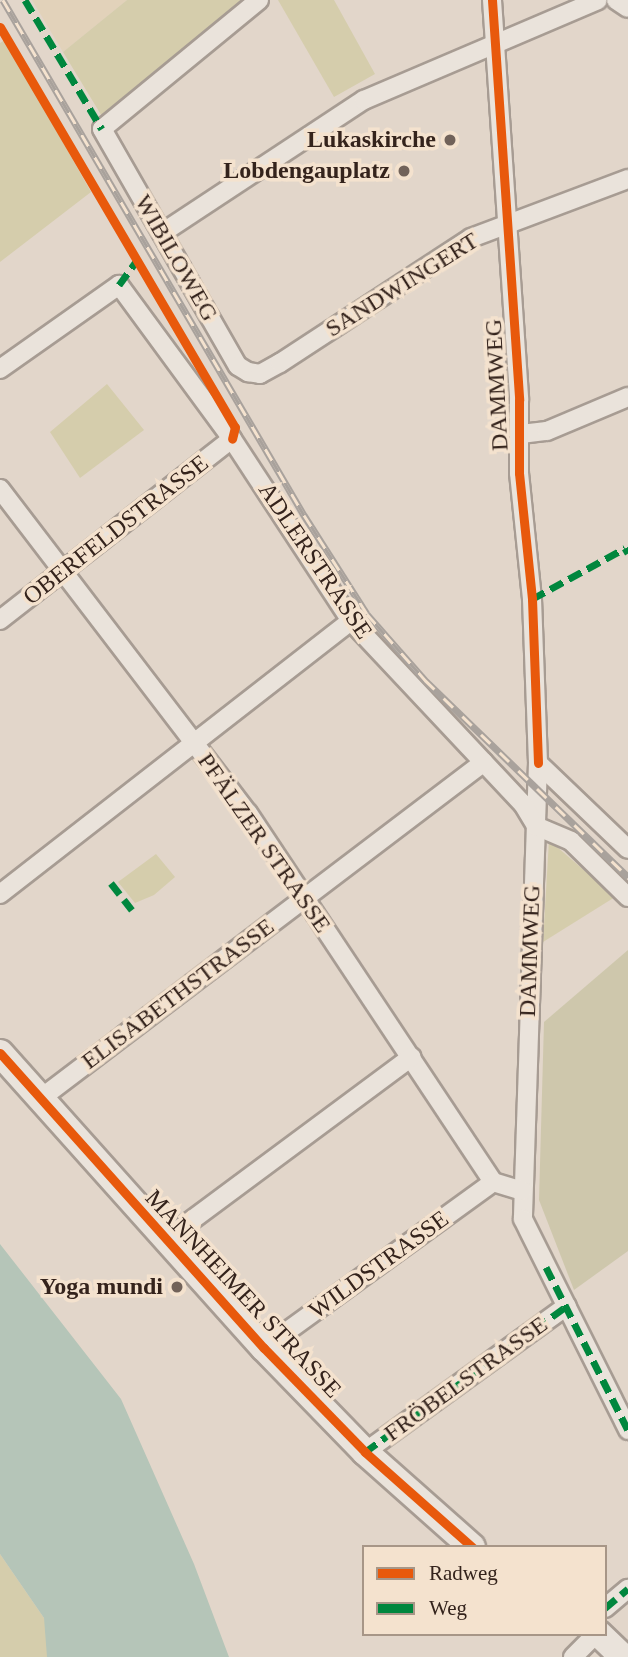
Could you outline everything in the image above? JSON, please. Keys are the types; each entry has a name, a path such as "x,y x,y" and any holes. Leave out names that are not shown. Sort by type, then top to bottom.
{"street":[{"name":"WIBILOWEG","path":"259,0 102,129 239,366 260,374"},
{"name":"DAMMWEG","path":"492,0 521,434 519,473 531,599 540,766 523,1191 525,1226 627,1426"},
{"path":"162,233 364,100 598,0"},
{"path":"616,0 628,8"},
{"name":"SANDWINGERT","path":"260,374 471,238 628,179"},
{"name":"ADLERSTRASSE","path":"0,369 119,285 232,439 351,621 484,762 536,826 552,829 571,841 628,897"},
{"path":"521,434 547,431 628,397"},
{"name":"OBERFELDSTRASSE","path":"0,620 232,439"},
{"name":"PFÄLZER STRASSE","path":"0,489 65,569 305,898 493,1182"},
{"path":"0,894 351,621"},
{"name":"ELISABETHSTRASSE","path":"40,1099 484,762"},
{"path":"540,766 628,849"},
{"name":"MANNHEIMER STRASSE","path":"0,1053 264,1348 365,1452 470,1545"},
{"path":"166,1240 411,1058"},
{"path":"493,1182 523,1191"},
{"name":"WILDSTRASSE","path":"264,1348 493,1182"},
{"name":"FRÖBELSTRASSE","path":"365,1452 566,1306"},
{"path":"607,1606 628,1589"},
{"path":"573,1657 596,1636"},
{"path":"600,1636 623,1657"}],"shaded area":[{"path":"32,0 127,0 63,52"},
{"path":"127,0 246,0 103,118 63,52"},
{"path":"278,0 334,0 375,74 334,97"},
{"path":"5,40 91,192 0,262 0,43"},
{"path":"107,384 144,430 80,478 50,432"},
{"path":"549,840 615,897 543,942"},
{"path":"156,854 175,877 154,895 135,903 118,882"},
{"path":"628,950 628,1251 574,1290 539,1200 544,1022"},
{"path":"0,1244 121,1399 194,1564 229,1657 47,1657 44,1618 0,1554"},
{"path":"0,1554 44,1618 57,1657 0,1657"}],"railway":[{"path":"3,0 304,515 367,614 425,680 628,877"}],"marked path":[{"path":"25,0 102,129"},
{"path":"119,285 137,260"},
{"path":"532,599 625,548 628,553"},
{"path":"111,883 132,910"},
{"path":"546,1267 628,1430"},
{"path":"365,1452 567,1306"},
{"path":"607,1606 628,1589"}],"cycle path":[{"path":"492,0 519,400 519,473 532,599 538,763"},
{"path":"0,27 235,427 232,439"},
{"path":"0,1053 264,1348 365,1452 470,1545"}],"place":[{"name":"Lukaskirche","path":"450,140"},
{"name":"Lobdengauplatz","path":"404,171"},
{"name":"Yoga mundi","path":"177,1287"}]}
